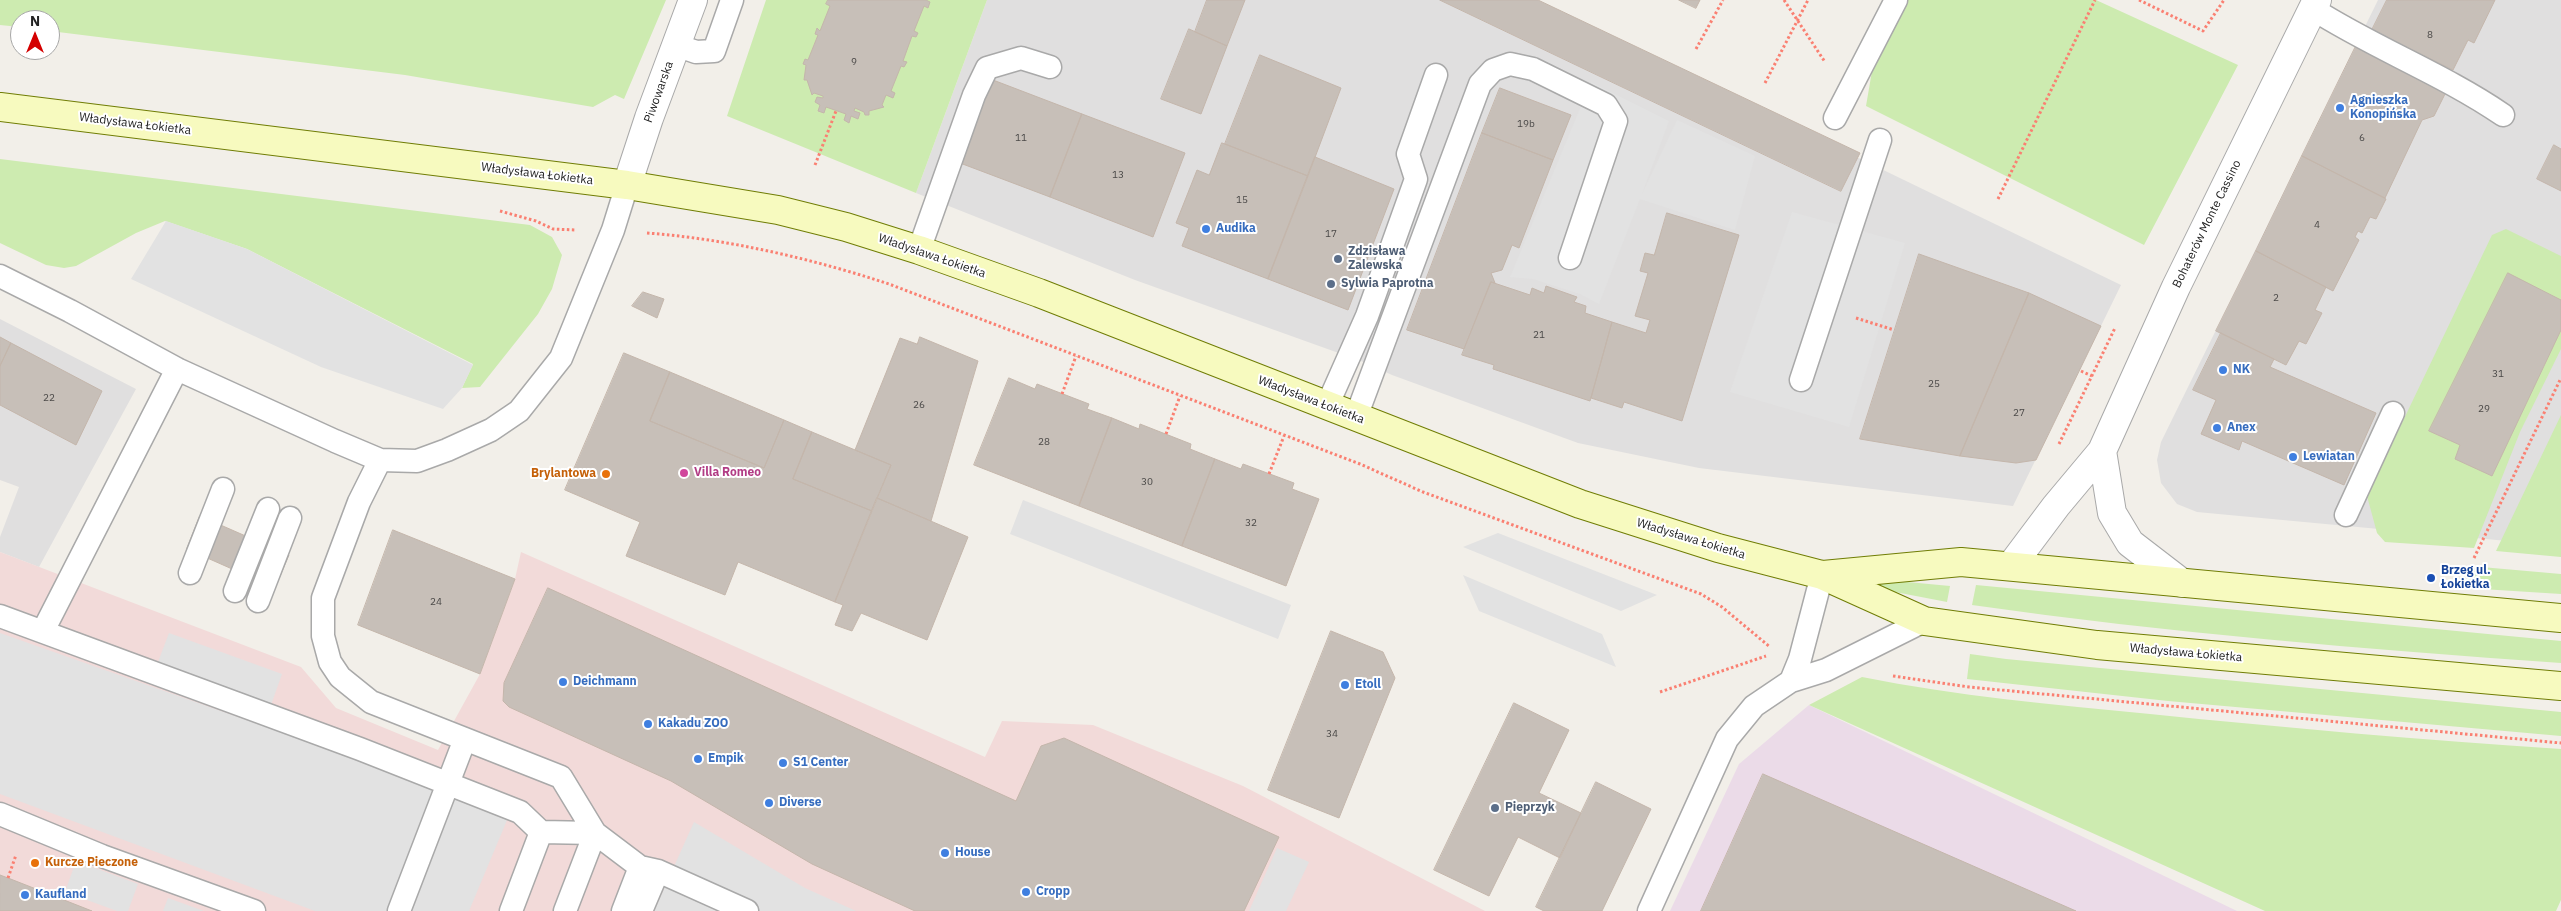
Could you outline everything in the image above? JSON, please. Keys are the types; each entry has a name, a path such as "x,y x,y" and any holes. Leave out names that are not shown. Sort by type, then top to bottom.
{"main road":[{"name":"Władysława Łokietka","path":"0,107 627,185 778,210 846,227 919,250 1039,293 1580,504 1718,548 1822,575 1924,621 2097,645 2561,686"},
{"name":"Władysława Łokietka","path":"1822,575 1960,562 2561,618"}],"street":[{"name":"Piwowarska","path":"627,185 649,118 693,0"},
{"name":"Bohaterów Monte Cassino","path":"2011,566 2056,506 2102,451 2176,287 2315,5"},
{"path":"2102,451 2112,513 2130,543 2182,583"}],"lane":[{"path":"676,45 696,52 714,51 732,0"},
{"path":"1835,118 1896,0"},
{"path":"2315,5 2350,33 2466,90 2503,115"},
{"path":"919,250 974,95 987,68 1021,58 1050,67"},
{"path":"1356,417 1480,84 1494,70 1510,64 1533,69 1606,105 1616,121 1570,258"},
{"path":"1327,406 1367,316 1416,179 1408,154 1436,75"},
{"path":"1801,380 1880,140"},
{"path":"0,276 70,311 177,369 380,460 417,461 491,430 519,411 561,358 613,230 627,185"},
{"path":"43,631 177,369"},
{"path":"2346,515 2393,413"},
{"path":"380,460 359,502 323,598 323,636 330,662 340,677 371,702 561,777 595,833 649,869 747,911"},
{"path":"190,573 223,489"},
{"path":"235,591 268,509"},
{"path":"258,601 290,518"},
{"path":"1791,680 1800,659 1822,575"},
{"path":"0,616 520,812 541,832 595,833"},
{"path":"1649,911 1727,739 1754,706 1791,680 1826,670 1924,621"},
{"path":"399,911 465,739"},
{"path":"0,814 102,856 254,911"},
{"path":"511,911 541,832"},
{"path":"566,911 595,833"},
{"path":"622,911 649,869"},
{"path":"641,911 649,869"}],"path":[{"path":"1696,49 1723,0"},
{"path":"1784,0 1847,94"},
{"path":"1765,83 1808,0"},
{"path":"1998,199 2095,0"},
{"path":"2139,0 2204,30 2224,0"},
{"path":"815,165 836,111"},
{"path":"1825,308 1894,330"},
{"path":"2058,446 2118,324"},
{"path":"1062,394 1076,356"},
{"path":"2081,371 2092,376"},
{"path":"2474,558 2561,378"},
{"path":"1166,434 1180,396"},
{"path":"1269,474 1284,436"},
{"path":"1660,692 1767,655"}],"shaded area":[{"path":"987,0 1532,0 2121,285 2013,506 1699,468 1578,443 1392,375 1361,361 1135,280 916,193"},
{"path":"2378,0 2561,0 2561,546 2197,512 2177,504 2161,483 2157,460 2161,442"},
{"path":"1591,82 1669,121 1642,194 1677,120 1755,156 1735,230 1640,199 1599,304 1580,294 1533,279 1510,277"},
{"path":"1792,212 1905,243 1849,427 1730,392"},
{"path":"166,221 247,249 473,365 462,388 443,409 321,367 131,279"},
{"path":"0,319 136,389 39,567 0,552 0,537 19,487 0,480"},
{"path":"1023,500 1291,605 1278,639 1010,534"},
{"path":"1498,533 1657,595 1621,611 1463,547"},
{"path":"0,552 301,667 336,708 438,750 480,674 515,579 521,552 985,757 1002,721 1093,725 1243,786 1485,911 0,911"},
{"path":"1463,575 1602,634 1616,667 1479,611"},
{"path":"0,633 510,813 469,911 315,911 0,794"},
{"path":"169,633 282,674 271,705 158,662"},
{"path":"1809,705 2237,911 1670,911 1739,764"},
{"path":"694,822 805,888 856,911 654,911"},
{"path":"1277,848 1309,862 1286,911 1249,911"},
{"path":"76,861 138,884 128,911 117,911 65,892"},
{"path":"168,898 204,911 163,911"}],"green space":[{"path":"0,0 666,0 624,99 615,95 593,107 405,75 60,32 60,10 10,10 10,26 0,25"},
{"path":"766,0 987,0 916,193 727,116"},
{"path":"1908,0 2096,0 2238,65 2144,245 1866,106 1872,71"},
{"path":"0,159 530,225 552,237 562,255 552,289 538,314 480,387 462,388 473,364 247,249 165,221 136,233 76,266 64,268 46,265 0,243"},
{"path":"2506,229 2561,256 2561,349 2520,432 2474,548 2385,542 2377,533 2367,496 2492,235"},
{"path":"2561,415 2561,557 2496,551"},
{"path":"2470,566 2561,574 2561,594 2466,588"},
{"path":"1865,578 1950,586 1947,602 1864,586"},
{"path":"1976,585 2561,641 2561,663 2266,639 2046,615 1972,605"},
{"path":"1970,654 2561,712 2561,736 2168,701 1967,679"},
{"path":"1862,677 1970,695 2078,707 2458,742 2561,749 2561,900 2556,911 2265,911 1809,705"}],"building":[{"path":"828,0 926,0 930,2 928,8 924,6 914,31 918,33 916,37 912,36 903,61 907,62 904,67 901,66 891,91 895,93 893,98 886,95 882,105 884,107 869,111 869,115 865,115 864,112 855,108 854,111 860,113 858,119 851,116 849,123 844,120 846,114 826,107 824,113 818,111 820,105 815,102 817,97 823,98 823,96 814,93 812,95 807,80 804,80 806,65 803,64 805,59 808,60 818,35 815,34 817,28 820,31 830,6 826,4"},
{"path":"1207,0 1245,0 1227,46 1195,32"},
{"path":"1440,0 1538,0 1860,153 1841,191"},
{"path":"1679,0 1700,0 1696,8"},
{"path":"2387,0 2495,0 2474,43 2468,40 2453,70 2372,30"},
{"path":"1189,29 1227,46 1201,114 1161,99"},
{"path":"2357,44 2447,90 2434,116 2422,120 2385,198 2302,156"},
{"path":"1260,55 1341,88 1308,176 1225,144"},
{"path":"993,80 1082,114 1050,197 960,163"},
{"path":"1500,88 1571,115 1553,160 1482,133"},
{"path":"1082,114 1185,153 1153,237 1050,197"},
{"path":"1482,133 1553,160 1519,248 1512,245 1502,270 1491,273 1495,283 1491,282 1464,349 1407,330"},
{"path":"1222,143 1308,176 1268,279 1182,246 1189,228 1176,223 1197,170 1209,175"},
{"path":"2554,145 2561,149 2561,191 2537,179"},
{"path":"2302,156 2386,199 2376,219 2370,217 2362,233 2358,231 2355,237 2359,240 2333,291 2256,251"},
{"path":"1315,157 1394,189 1348,310 1268,279"},
{"path":"1667,213 1739,235 1682,421 1624,402 1622,408 1591,398 1612,322 1646,333 1650,320 1635,316 1648,273 1640,271 1645,253 1654,255"},
{"path":"2256,251 2326,287 2315,310 2322,313 2306,344 2299,341 2286,365 2216,331"},
{"path":"1919,254 2029,293 1960,456 1860,439"},
{"path":"2508,273 2561,300 2561,330 2492,476 2455,459 2460,445 2429,431"},
{"path":"1491,282 1530,295 1532,288 1544,293 1546,286 1577,297 1574,302 1586,306 1585,313 1612,322 1590,401 1493,369 1494,365 1462,355"},
{"path":"643,292 664,299 657,318 632,306"},
{"path":"2029,293 2101,326 2036,460 2016,463 1960,456"},
{"path":"2221,333 2274,359 2270,367 2376,413 2344,485 2242,441 2239,450 2201,434 2216,400 2193,390"},
{"path":"0,337 11,343 0,366"},
{"path":"920,337 978,361 931,521 877,498 891,465 855,450 900,338 917,344"},
{"path":"11,343 102,391 76,445 0,405 0,366"},
{"name":"Villa Romeo","path":"624,353 670,372 650,421 764,468 784,420 812,432 793,479 872,511 835,602 738,562 725,595 626,556 640,522 565,490"},
{"path":"670,372 784,420 764,468 650,421"},
{"path":"1009,378 1035,389 1037,384 1089,404 1087,409 1112,418 1079,506 974,465"},
{"path":"1112,418 1139,429 1140,424 1191,444 1190,449 1215,459 1182,546 1079,506"},
{"path":"812,432 891,465 872,511 793,479"},
{"path":"1215,459 1241,469 1243,464 1294,483 1292,489 1319,499 1286,586 1182,546"},
{"path":"877,498 968,537 927,640 861,613 852,631 835,625 843,605 835,602"},
{"path":"200,516 289,555 275,588 187,549"},
{"path":"393,530 515,579 480,674 358,625"},
{"name":"S1 Center","path":"548,588 1016,801 1041,746 1064,738 1279,837 1244,911 915,911 812,864 671,781 509,707 503,701 504,683"},
{"path":"1331,631 1383,652 1395,678 1339,818 1268,790"},
{"path":"1514,703 1569,730 1539,793 1581,813 1560,858 1518,837 1489,896 1434,870"},
{"path":"1763,774 2076,911 1701,911"},
{"path":"1596,782 1651,809 1602,911 1544,911 1536,907"},
{"name":"Kaufland","path":"0,875 8,878 92,911 0,911"}],"place":[{"name":"Agnieszka Konopińska","path":"2340,108"},
{"name":"Audika","path":"1206,229"},
{"name":"Zdzisława Zalewska","path":"1338,259"},
{"name":"Sylwia Paprotna","path":"1331,284"},
{"name":"NK","path":"2223,370"},
{"name":"Anex","path":"2217,428"},
{"name":"Lewiatan","path":"2293,457"},
{"name":"Villa Romeo","path":"684,473"},
{"name":"Brylantowa","path":"606,474"},
{"name":"Brzeg ul. Łokietka","path":"2431,578"},
{"name":"Deichmann","path":"563,682"},
{"name":"Etoll","path":"1345,685"},
{"name":"Kakadu ZOO","path":"648,724"},
{"name":"Empik","path":"698,759"},
{"name":"S1 Center","path":"783,763"},
{"name":"Diverse","path":"769,803"},
{"name":"Pieprzyk","path":"1495,808"},
{"name":"House","path":"945,853"},
{"name":"Kurcze Pieczone","path":"35,863"},
{"name":"Cropp","path":"1026,892"},
{"name":"Kaufland","path":"25,895"}]}
